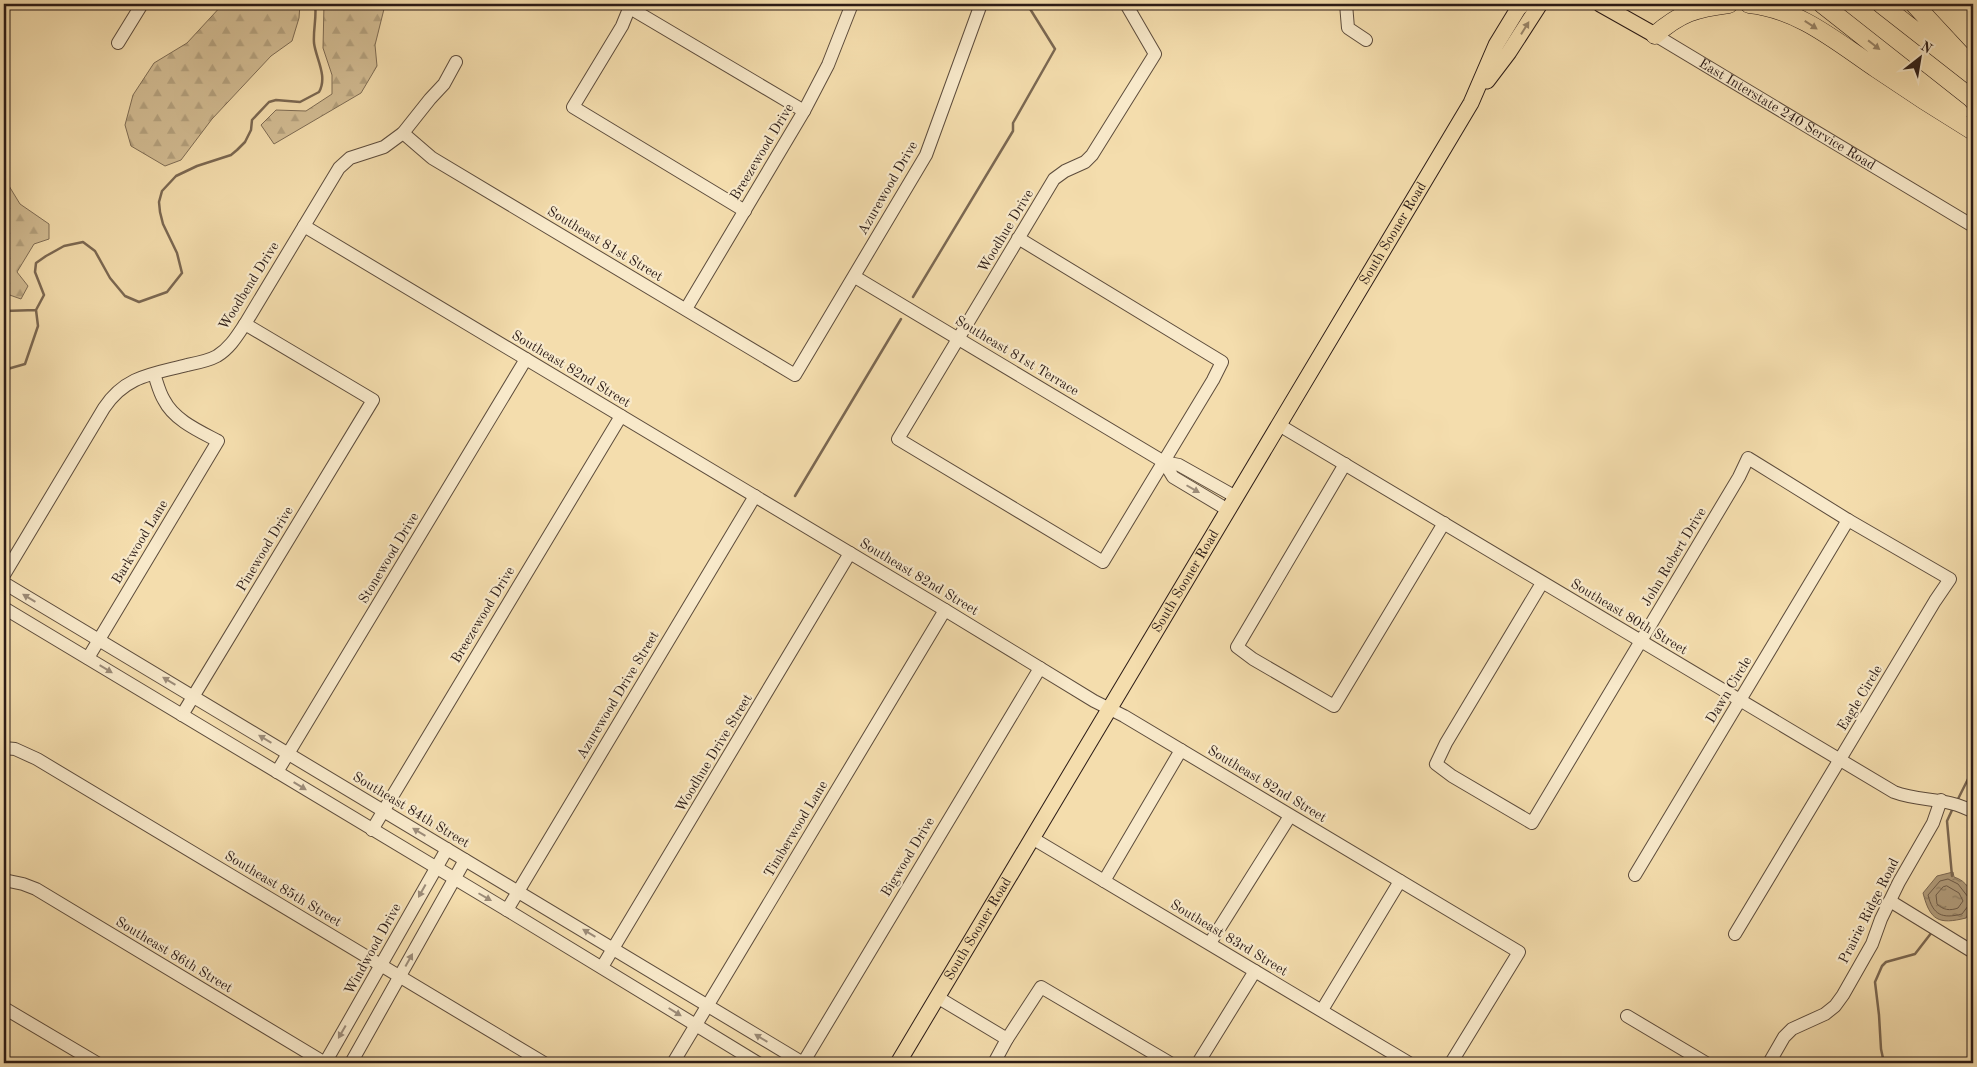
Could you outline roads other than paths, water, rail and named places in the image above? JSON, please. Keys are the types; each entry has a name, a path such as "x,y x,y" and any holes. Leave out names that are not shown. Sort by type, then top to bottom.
{"highway":[{"path":"1655,35 1674,18 1729,4"},
{"path":"1749,4 1776,8 1807,22 1930,105 1973,131"},
{"path":"1822,4 1973,124"},
{"path":"1881,4 1973,76"},
{"path":"1914,4 1973,68"}],"main road":[{"name":"South Sooner Road","path":"1473,100 1496,45 1521,4"},
{"name":"South Sooner Road","path":"898,1063 1473,100 1509,52 1540,4"},
{"name":"East Interstate 240 Service Road","path":"1600,4 1655,35"}],"street":[{"path":"118,43 142,4"},
{"name":"Breezewood Drive","path":"686,309 804,111 828,66 852,4"},
{"name":"Azurewood Drive","path":"795,375 926,156 981,4"},
{"name":"Woodhue Drive","path":"1126,4 1155,54 1092,155 1086,162 1064,171 1054,179 898,439 1103,562 1164,462"},
{"path":"1346,4 1348,28 1366,40"},
{"path":"745,211 573,107 622,26 630,6 804,111"},
{"name":"East Interstate 240 Service Road","path":"1655,35 1973,226"},
{"name":"Woodbend Drive","path":"4,576 108,401 126,384 141,376 203,361 216,356 230,345 245,324 344,162 350,158 384,147 403,134 444,84 456,62"},
{"name":"Southeast 81st Street","path":"403,134 432,158 795,375"},
{"name":"Southeast 82nd Street","path":"304,226 1094,701 1181,750 1519,952 1451,1063"},
{"path":"1018,238 1222,362 1164,462"},
{"name":"Southeast 81st Terrace","path":"854,277 1164,462 1179,465 1232,504"},
{"name":"Pinewood Drive","path":"182,715 373,400 245,324"},
{"name":"Stonewood Drive","path":"277,772 526,358"},
{"name":"Barkwood Lane","path":"88,658 218,441 184,422 173,412 164,400 154,374"},
{"name":"Breezewood Drive","path":"372,830 621,416"},
{"name":"Southeast 80th Street","path":"1279,425 1894,792 1916,798 1945,801 1973,812"},
{"name":"John Robert Drive","path":"1542,583 1446,743 1436,764 1452,776 1532,823 1739,477 1748,458 1848,520"},
{"path":"1345,464 1238,647 1253,659 1334,706 1444,523"},
{"name":"Azurewood Drive Street","path":"507,910 755,496"},
{"name":"Dawn Circle","path":"1635,875 1848,520"},
{"name":"Eagle Circle","path":"1735,934 1935,601 1950,580 1848,520"},
{"name":"Woodhue Drive Street","path":"602,967 850,553"},
{"name":"Southeast 84th Street","path":"4,583 803,1063"},
{"path":"4,608 602,967 758,1063"},
{"name":"Timberwood Lane","path":"673,1063 945,610"},
{"name":"Bigwood Drive","path":"803,1063 1040,668"},
{"name":"Southeast 85th Street","path":"4,748 16,749 37,759 544,1063"},
{"path":"1104,881 1181,750"},
{"name":"Prairie Ridge Road","path":"1769,1063 1784,1037 1792,1028 1812,1021 1835,1006 1872,944 1898,882 1934,824 1945,801"},
{"path":"1210,943 1290,816"},
{"name":"Southeast 83rd Street","path":"1032,838 1410,1063"},
{"name":"Windwood Drive","path":"325,1063 447,848"},
{"path":"351,1063 465,860"},
{"name":"Southeast 86th Street","path":"4,880 22,884 36,890 325,1063"},
{"path":"1322,1010 1400,881"},
{"path":"1890,901 1968,949"},
{"path":"1198,1063 1255,971"},
{"path":"994,1063 1007,1039 1041,987 1170,1063"},
{"path":"937,997 1007,1039"},
{"path":"4,1008 97,1063"},
{"path":"1627,1016 1706,1063"}],"water":[{"path":"1953,872 1954,877 1968,887 1973,905 1966,918 1948,921 1932,915 1923,893 1937,876"}],"waterway":[{"path":"4,311 36,310 44,295 35,272 36,263 64,246 83,242 95,251 110,278 125,296 139,302 167,292 182,273 177,253 163,224 160,212 159,202 162,191 176,176 197,166 231,155 245,142 251,130 252,120 269,102 276,100 300,102 319,92 322,74 314,43 315,4"},
{"path":"913,297 1013,131 1013,123 1055,49 1027,4"},
{"path":"4,370 25,364 38,326 36,310"},
{"path":"795,496 901,319"},
{"path":"1957,801 1972,771 1970,732 1973,726"},
{"path":"1952,876 1947,821 1953,808"},
{"path":"1884,1063 1875,982 1882,966 1886,962 1915,954 1932,932"}]}
